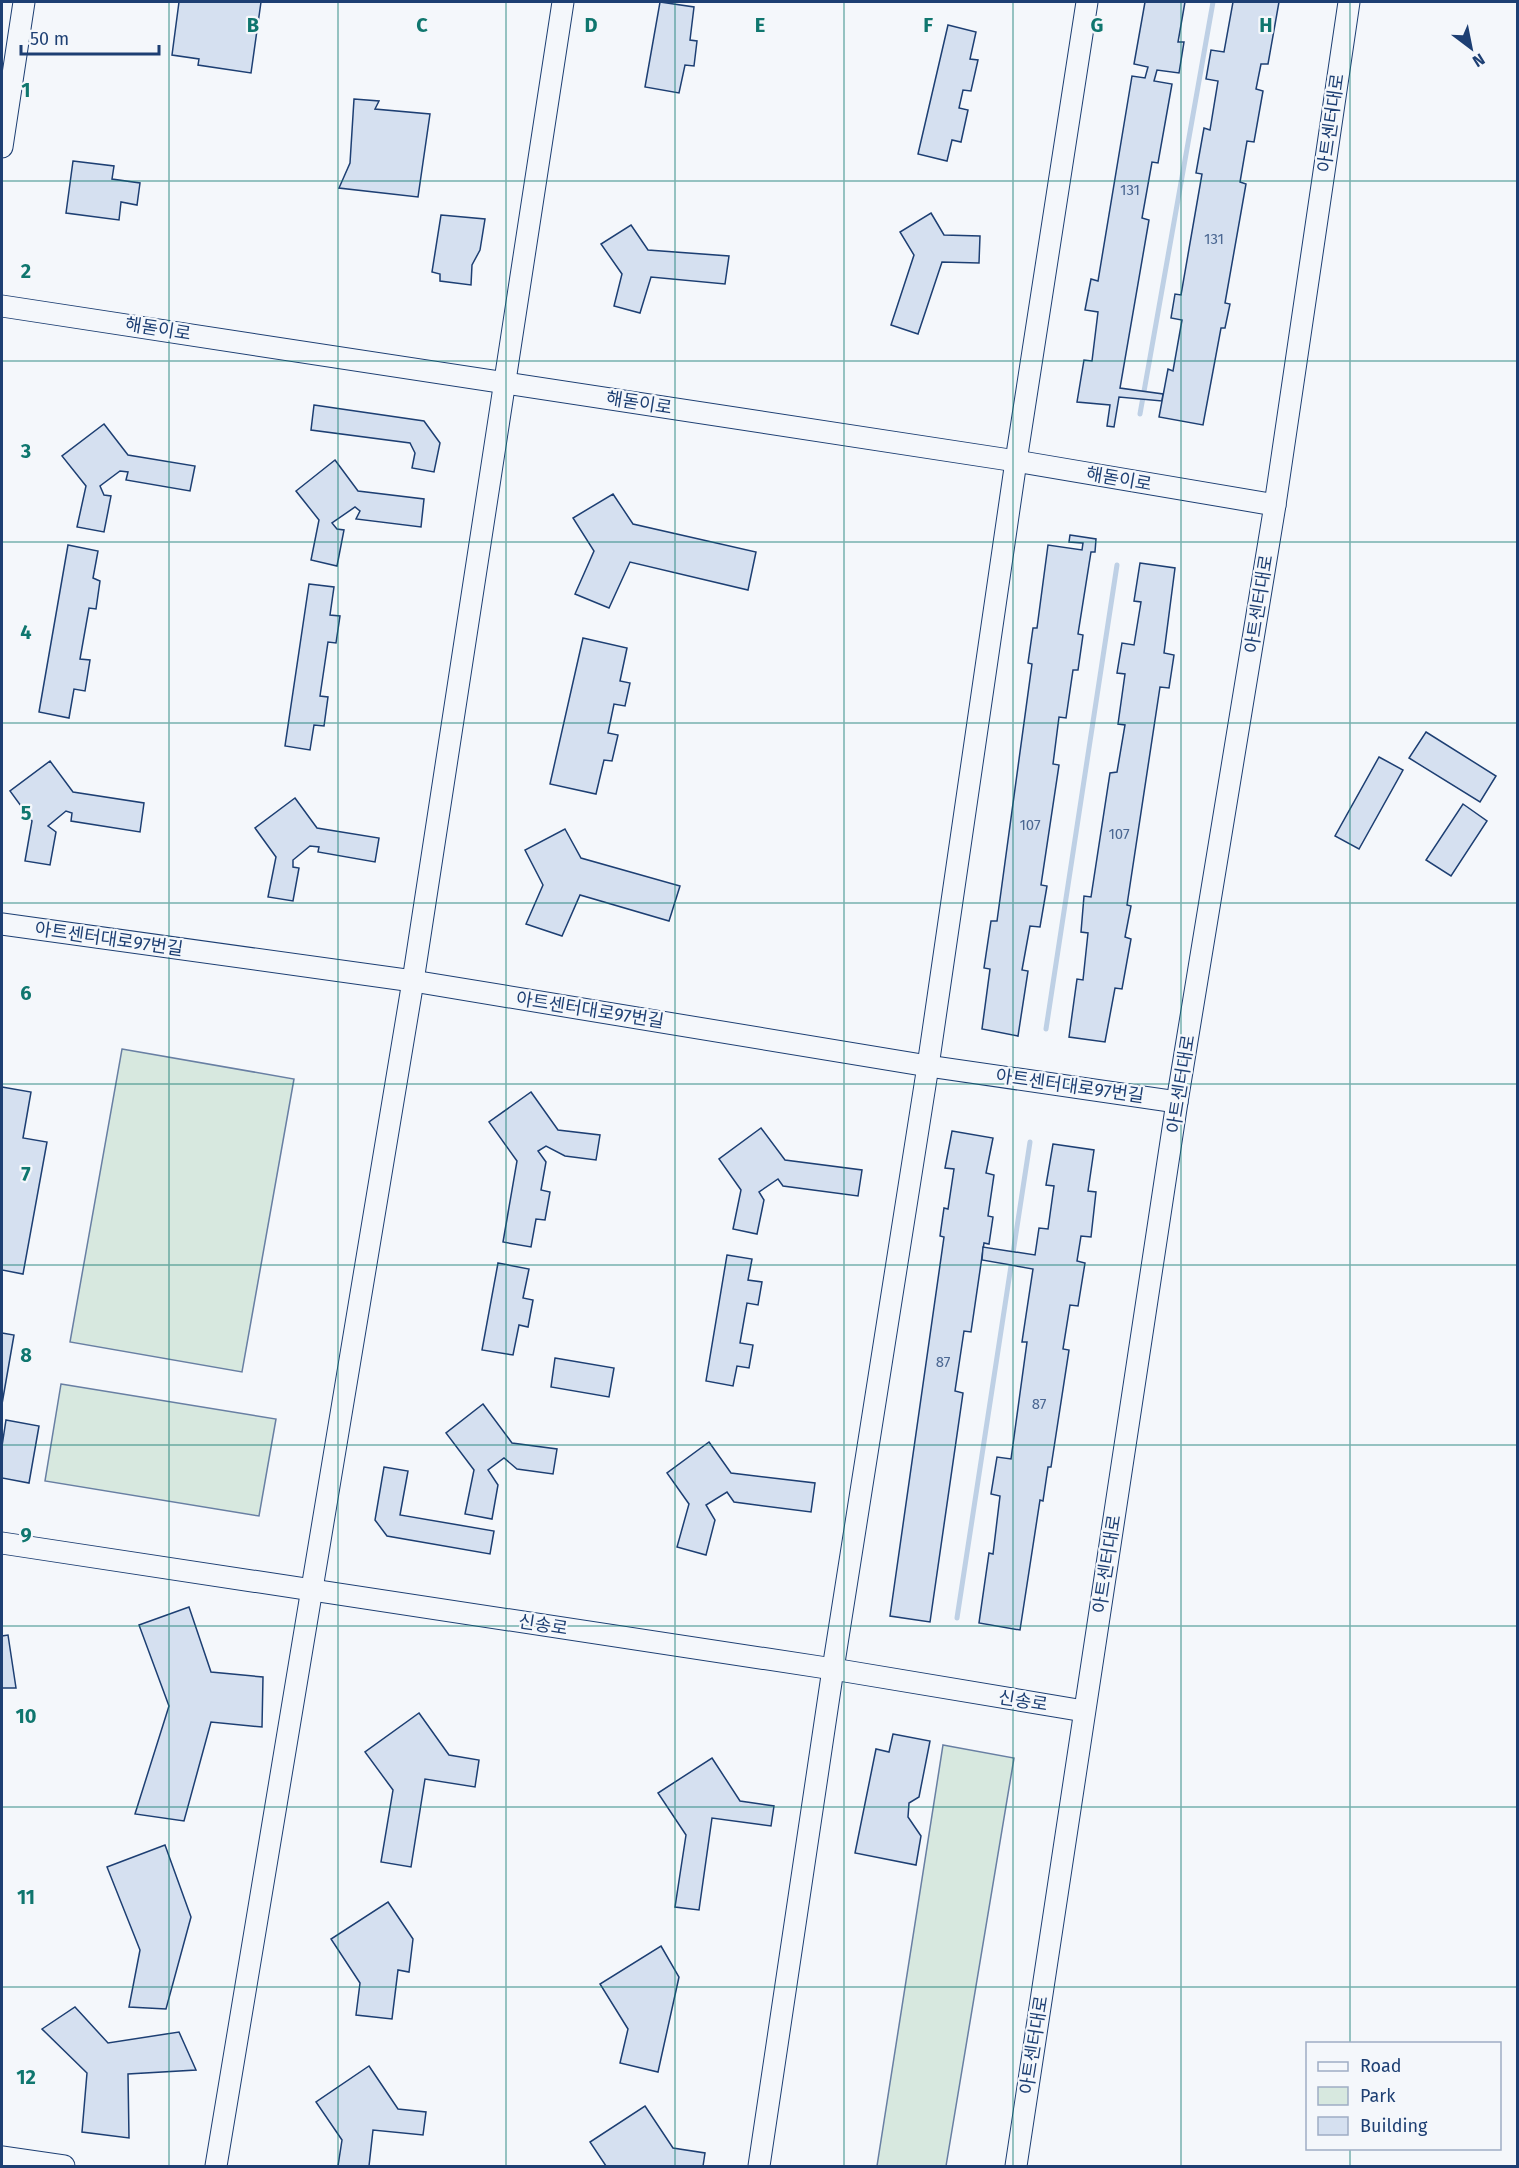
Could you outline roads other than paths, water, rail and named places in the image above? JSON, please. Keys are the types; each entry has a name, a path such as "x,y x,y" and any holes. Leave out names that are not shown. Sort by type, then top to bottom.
{"street":[{"path":"2,147 24,2"},
{"path":"216,2166 413,981 562,2"},
{"path":"759,2166 833,1670 928,1066 1016,461 1087,2"},
{"name":"아트센터대로","path":"1016,2166 1178,1102 1275,505 1349,2"},
{"name":"해돋이로","path":"2,306 1016,461 1275,505"},
{"name":"아트센터대로97번길","path":"2,924 413,981 928,1066 1178,1102"},
{"name":"신송로","path":"2,1543 833,1670 1084,1711"},
{"path":"2,2157 64,2166"}],"waterway":[{"path":"1140,414 1213,2"},
{"path":"1046,1029 1117,565"},
{"path":"957,1618 1030,1142"}]}
